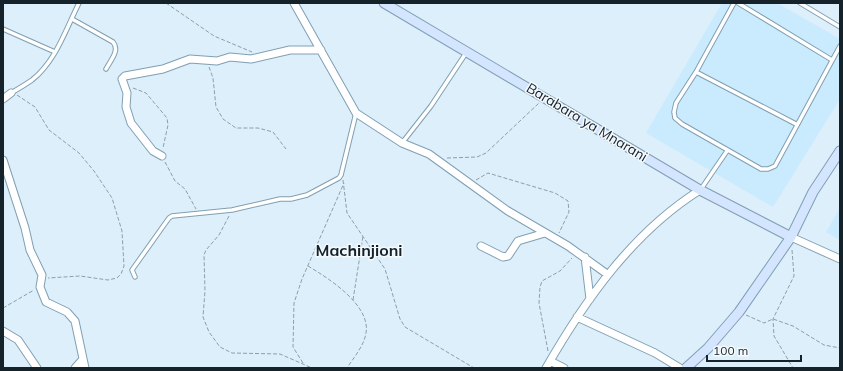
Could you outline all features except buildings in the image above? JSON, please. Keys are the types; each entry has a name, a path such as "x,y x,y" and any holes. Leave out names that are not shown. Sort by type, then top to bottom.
{"street":[{"path":"294,3 356,113 402,143 429,154 508,211 578,252 608,274"},
{"name":"Barabara ya Mnarani","path":"384,3 466,52 546,97 700,190 791,237"},
{"path":"162,156 153,150 131,123 126,107 127,93 122,78 125,76 163,69 190,59 217,61 230,57 260,58 290,50 321,50"},
{"path":"3,99 11,93"},
{"path":"686,368 708,348 739,312 791,237 813,192 840,151"},
{"path":"3,160 25,228 26,240 39,267 41,284 46,302 67,312 75,322 85,368"},
{"path":"564,368 548,365 590,298 608,274 656,222 684,200 700,190"},
{"path":"481,246 503,257 508,256 518,241 545,233"},
{"path":"791,237 840,259"},
{"path":"585,257 590,298"},
{"path":"577,318 655,353 680,368"},
{"path":"3,331 18,340 37,368"},
{"path":"75,368 83,359"}],"lane":[{"path":"11,93 33,80 56,52 79,3"},
{"path":"734,3 696,72 676,103 674,112 675,118 682,124 761,169 768,169 774,166 840,46"},
{"path":"738,3 832,60"},
{"path":"800,3 840,27"},
{"path":"72,19 116,45 117,50 106,68"},
{"path":"3,29 56,52"},
{"path":"402,143 431,106 466,52"},
{"path":"696,72 796,124"},
{"path":"135,278 132,270 169,218 198,213 232,210 307,195 342,175 356,113"},
{"path":"700,190 727,151"}],"path":[{"path":"166,3 214,36 251,51 260,58"},
{"path":"205,60 213,78 216,107 223,119 236,128 258,128 273,132 286,149"},
{"path":"124,85 146,93 167,118 168,125 162,156 175,181 185,189 198,213"},
{"path":"3,308 53,277 80,276 108,280 117,278 121,274 124,266 122,231 112,198 94,171 79,153 49,130 35,107 28,101 11,93"},
{"path":"444,158 477,156 486,153 546,97"},
{"path":"470,184 480,176 488,173 555,193 568,201 569,212 556,239"},
{"path":"342,175 347,213 385,269 400,319 405,327 474,368"},
{"path":"303,363 293,347 294,303 344,182"},
{"path":"232,210 225,225 206,250 204,256 205,291 203,317 208,332 220,347 232,353 272,353 303,363 312,368"},
{"path":"352,301 363,235"},
{"path":"791,237 794,276 773,319 774,336 793,368"},
{"path":"548,365 540,316 540,287 542,281 560,271 578,252"},
{"path":"308,266 335,282 361,312 366,323 366,331 363,342 347,368"},
{"path":"739,312 764,324 773,319 792,326 824,345 840,348"}],"shaded area":[{"path":"722,3 777,3 840,39 840,99 773,207 646,133"},
{"path":"840,208 840,240 826,232"}],"district":[{"name":"Machinjioni","path":"359,250"}]}
